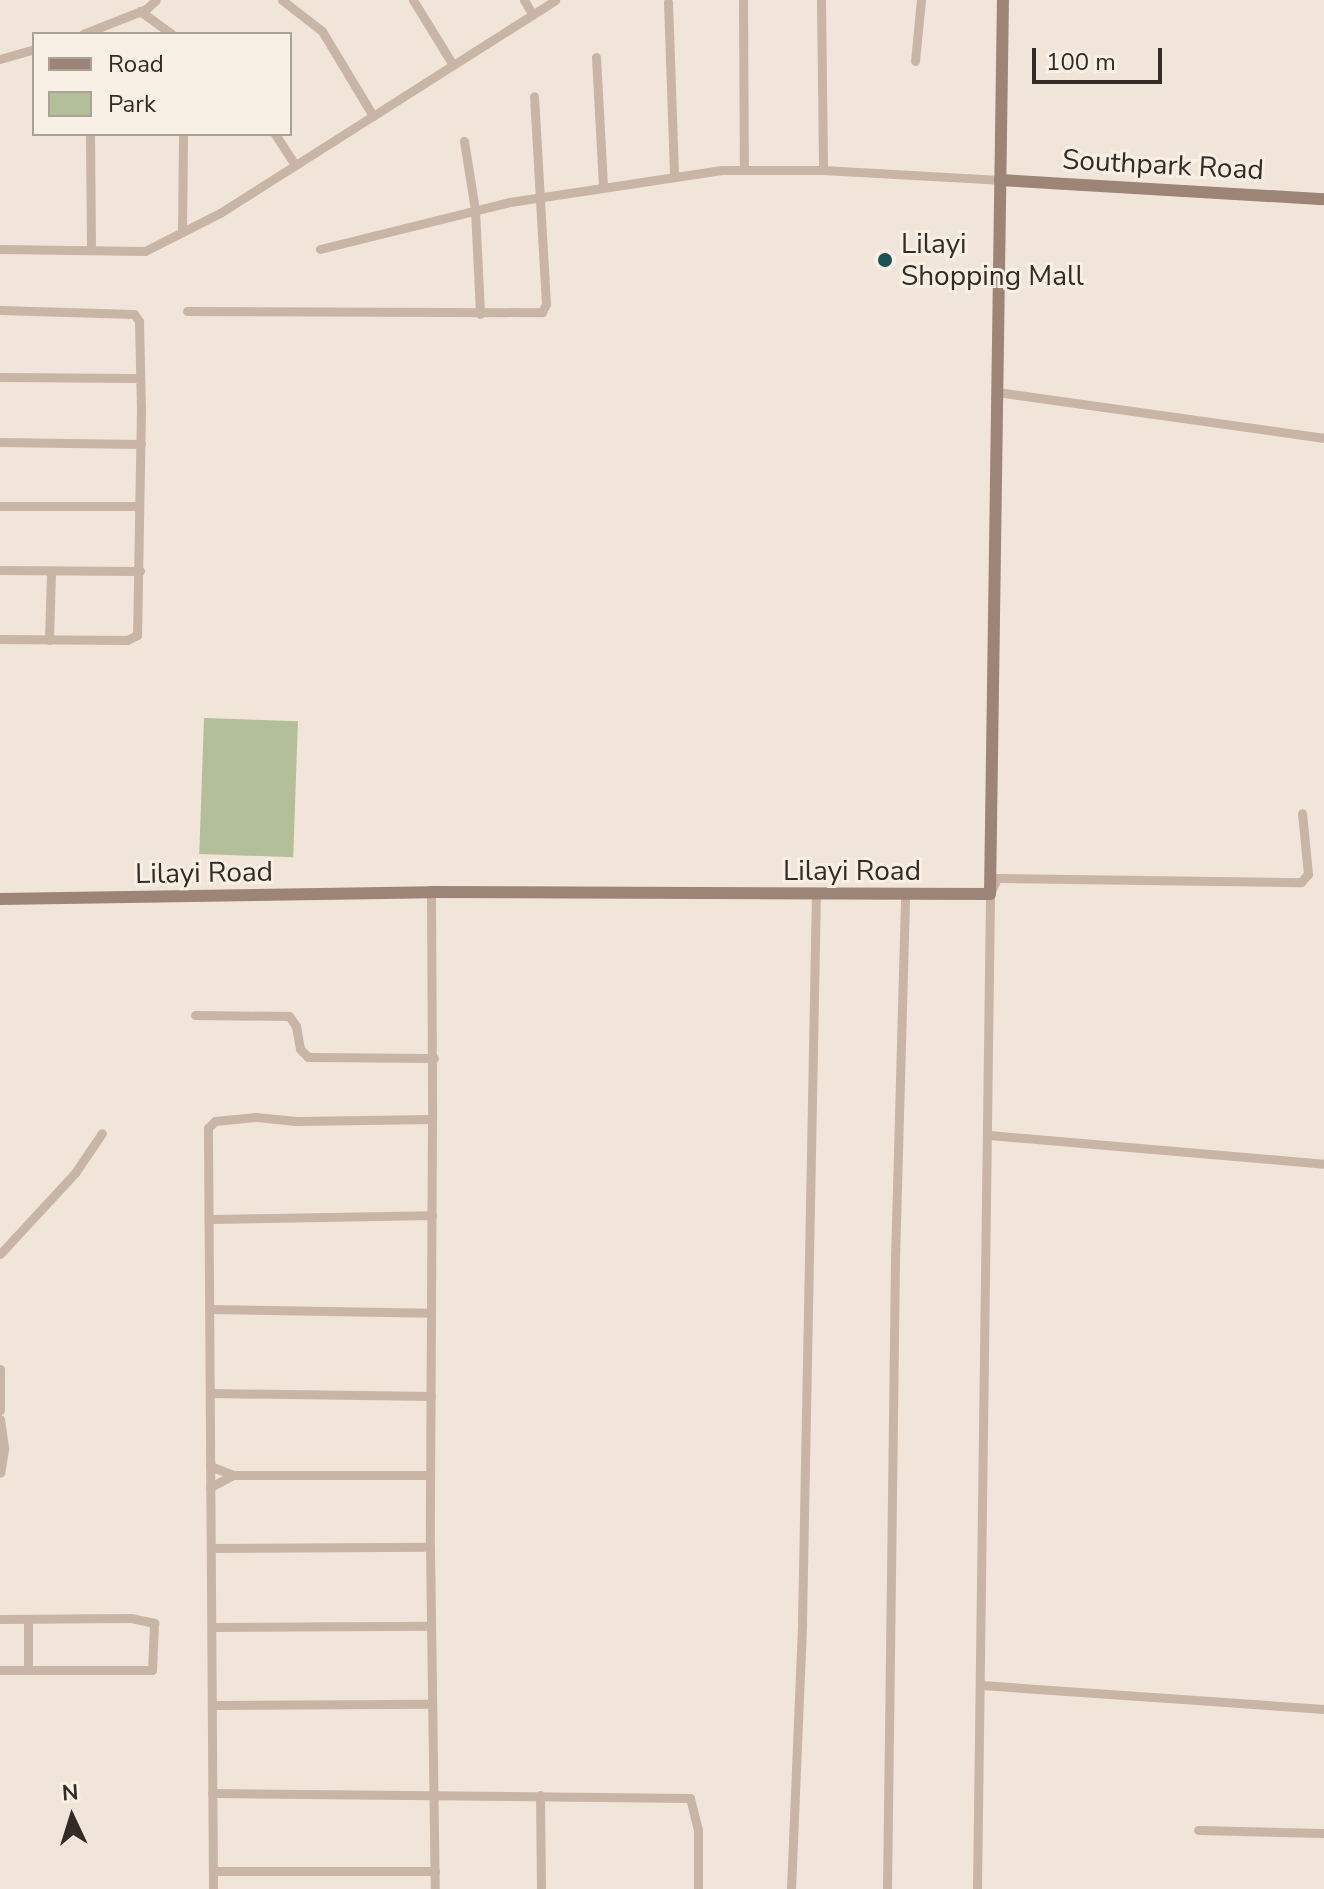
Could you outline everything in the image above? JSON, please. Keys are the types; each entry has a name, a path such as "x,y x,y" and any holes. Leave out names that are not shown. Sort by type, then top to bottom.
{"street":[{"path":"88,32 140,11 156,0"},
{"path":"282,0 322,31 373,116"},
{"path":"413,0 453,65"},
{"path":"524,0 533,15"},
{"path":"0,249 145,251 295,165 555,0"},
{"path":"743,0 744,168"},
{"path":"821,0 823,170"},
{"path":"915,61 921,0"},
{"path":"977,1889 1003,0"},
{"path":"668,2 674,176"},
{"path":"140,11 169,32"},
{"path":"0,59 32,50"},
{"path":"596,57 603,187"},
{"path":"187,311 266,309 480,314 546,309 534,96"},
{"path":"90,136 91,250"},
{"path":"182,232 183,136"},
{"path":"276,136 295,165"},
{"path":"464,141 475,210 480,314"},
{"path":"320,249 540,197 744,168 1000,180"},
{"name":"Southpark Road","path":"1000,180 1324,199"},
{"path":"0,310 134,314 139,321 141,444 137,635 127,640 0,639"},
{"path":"0,377 139,378"},
{"path":"997,392 1324,438"},
{"path":"0,442 141,444"},
{"path":"0,506 139,506"},
{"path":"0,570 140,571"},
{"path":"49,640 51,571"},
{"path":"990,894 997,878 1301,882 1308,874 1302,813"},
{"path":"431,892 434,1058 430,1547 435,1889"},
{"name":"Lilayi Road","path":"0,899 431,892 990,894"},
{"path":"791,1889 804,1527 816,895"},
{"path":"887,1889 895,1259 905,895"},
{"path":"195,1015 289,1016 296,1026 300,1049 308,1057 434,1058"},
{"path":"213,1889 208,1128 215,1121 256,1117 296,1121 432,1119"},
{"path":"0,1254 4,1242 75,1173 102,1133"},
{"path":"989,1135 1324,1164"},
{"path":"210,1219 432,1215"},
{"path":"210,1309 431,1313"},
{"path":"0,1369 0,1410"},
{"path":"210,1393 431,1396"},
{"path":"0,1419 4,1449 0,1473"},
{"path":"210,1466 233,1475 430,1475"},
{"path":"210,1487 233,1475"},
{"path":"211,1548 430,1547"},
{"path":"0,1619 131,1618 154,1623 152,1670 0,1670"},
{"path":"28,1619 28,1670"},
{"path":"212,1627 431,1626"},
{"path":"981,1685 1324,1709"},
{"path":"212,1705 432,1704"},
{"path":"212,1793 690,1798 698,1830 698,1889"},
{"path":"540,1795 541,1889"},
{"path":"1198,1830 1324,1833"},
{"path":"213,1871 435,1871"}],"green space":[{"path":"204,718 298,721 293,857 199,854"}],"place":[{"name":"Lilayi Shopping Mall","path":"885,260"}]}
